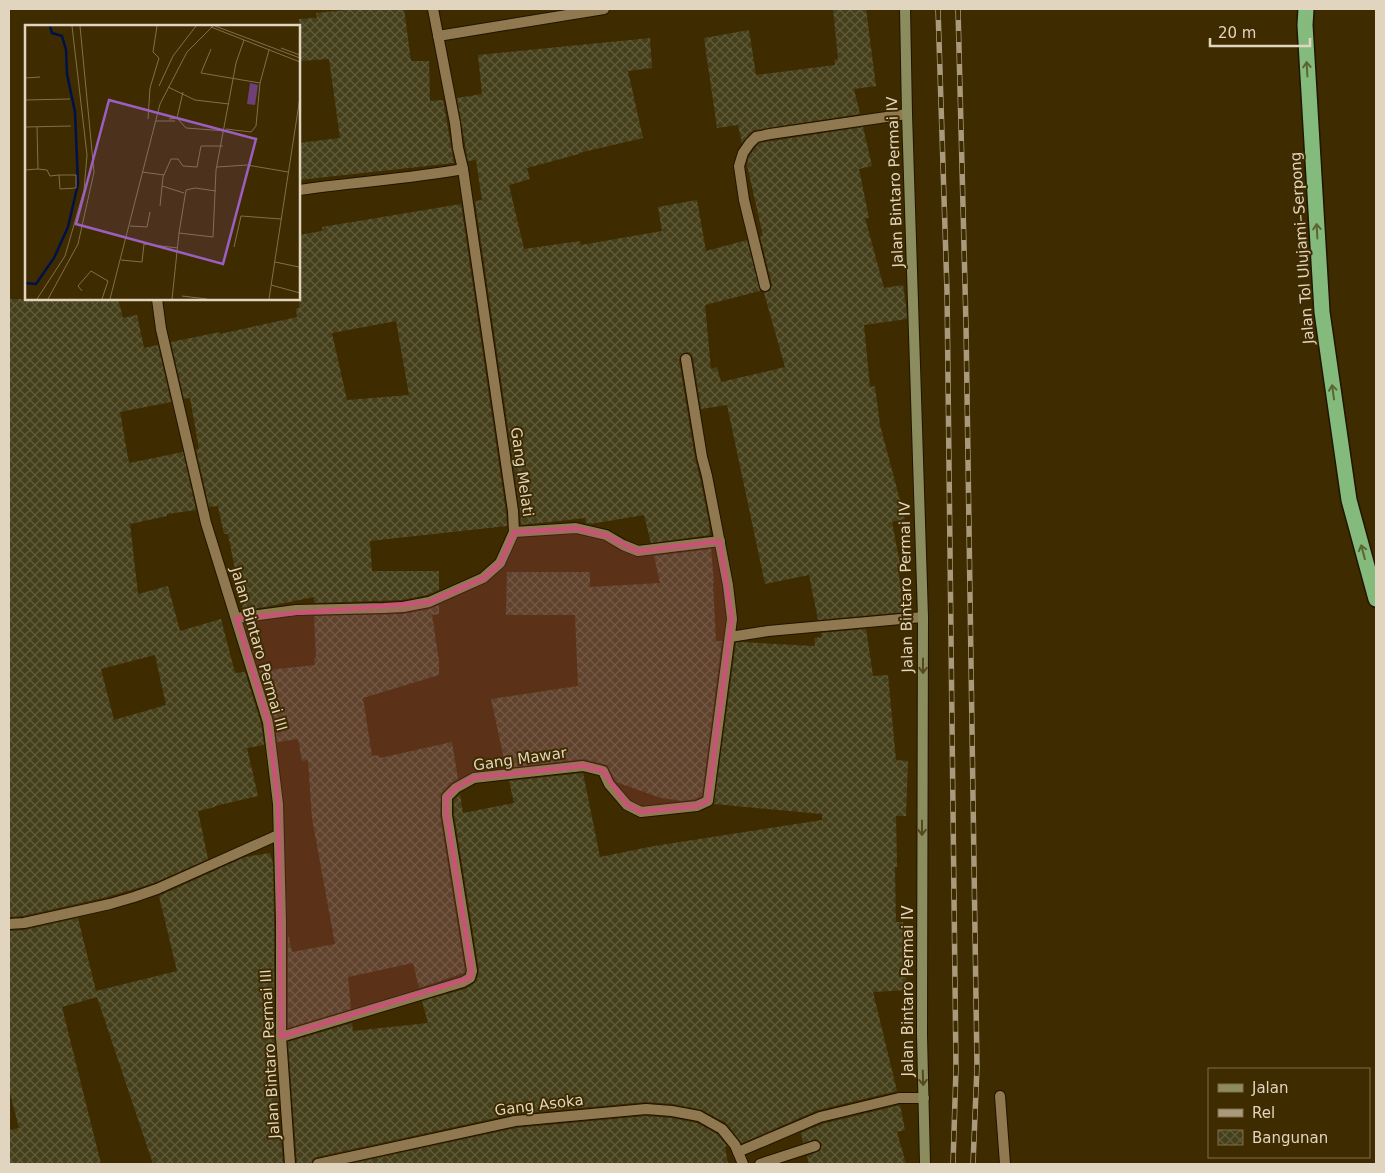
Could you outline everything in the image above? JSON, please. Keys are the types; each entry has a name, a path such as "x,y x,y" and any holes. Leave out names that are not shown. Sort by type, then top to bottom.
{"highway":[{"name":"Jalan Tol Ulujami–Serpong","path":"1306,9 1305,34 1322,312 1349,500 1376,599"}],"street":[{"path":"300,190 463,170 433,9"},
{"path":"438,36 604,9"},
{"name":"Jalan Bintaro Permai IV","path":"906,9 907,114 923,617 922,1035 925,1164"},
{"path":"765,286 744,200 739,166 743,153 750,143 756,137 770,134 907,114"},
{"name":"Gang Melati","path":"236,618 296,610 393,607 429,602 483,578 500,563 514,532 510,491 463,170"},
{"name":"Jalan Bintaro Permai III","path":"157,300 161,329 206,523 268,722 278,804 281,1037 290,1164"},
{"path":"686,359 702,457 728,585 732,619 730,637 768,631 923,617"},
{"path":"514,532 576,528 606,535 638,551 720,541"},
{"name":"Gang Mawar","path":"281,1037 463,982 470,978 472,971 447,815 447,797 456,788 474,778 583,766 603,772 609,784 627,805 640,812 697,806 708,800 730,637"},
{"path":"9,924 24,923 134,897 157,889 278,835"},
{"path":"1000,1096 1005,1164"},
{"path":"738,1152 820,1117 899,1098 924,1098"},
{"name":"Gang Asoka","path":"318,1164 515,1121 646,1109 699,1116 722,1129 735,1144 743,1164"},
{"path":"760,1164 814,1146"}],"highlighted area":[{"path":"576,528 606,535 638,551 720,541 732,619 708,801 697,806 641,812 627,805 603,771 583,766 474,778 456,788 447,797 447,815 472,971 470,978 281,1037 278,804 268,722 236,618 429,602 483,578 500,563 514,532"}],"building":[{"path":"357,9 404,9 411,61 429,61 430,101 443,100 454,163 300,180 300,143 340,138 329,59 300,61 299,19 317,18 316,13"},
{"path":"833,9 866,9 876,86 854,89 860,114 755,130 742,143 738,125 717,128 704,38 749,30 756,75 835,65 834,60 838,59"},
{"path":"650,38 652,68 628,71 643,138 579,153 527,168 530,179 509,185 524,249 580,241 581,245 662,231 658,207 697,200 706,251 747,240 760,291 705,305 711,369 717,367 721,382 785,367 764,293 770,291 772,285 760,236 763,236 747,165 749,156 759,143 863,127 872,166 859,169 869,218 865,218 884,288 903,285 906,306 907,319 864,325 870,387 875,386 880,425 905,519 892,522 900,564 897,564 905,612 818,620 809,575 765,584 727,405 701,409 693,358 688,352 681,354 679,360 710,535 651,543 644,515 590,524 586,523 585,518 521,525 475,201 482,200 476,160 468,161 457,98 482,94 478,55"},
{"path":"461,204 507,526 370,541 372,571 439,571 439,590 427,595 402,600 314,603 314,597 243,610 228,534 224,534 218,506 209,507 196,449 199,449 190,398 184,399 171,342 220,332 220,334 297,317 296,309 299,308 300,300 300,235 322,231 322,227","holes":["396,321 409,395 347,400 332,333"]},
{"path":"9,299 118,300 123,318 137,315 144,348 158,345 171,402 120,412 129,463 183,452 196,510 167,514 167,516 130,524 138,594 168,586 180,631 221,619 235,673 245,672 261,723 264,745 247,748 258,796 198,811 208,859 154,883 138,888 23,916 9,917","holes":["155,655 166,705 114,720 101,669"]},
{"path":"711,549 716,641 722,641 702,796 683,801 661,798 616,782 607,765 584,759 506,768 491,699 578,686 575,615 506,615 507,572 590,572 590,587 660,583 654,556"},
{"path":"439,605 439,614 432,615 439,661 439,675 363,698 372,756 379,755 380,758 452,742 458,779 451,783 441,794 440,815 465,971 464,973 419,988 413,963 348,977 351,1009 288,1028 288,934 292,952 335,944 312,818 308,760 302,761 298,739 277,742 275,720 259,671 315,665 314,616 403,614 430,609"},
{"path":"866,629 873,676 888,675 896,760 908,761 906,816 896,816 897,867 895,867 896,922 903,922 907,990 873,992 897,1091 818,1110 742,1143 726,1123 702,1110 673,1104 645,1102 514,1114 317,1157 313,1159 311,1164 297,1164 288,1042 352,1023 353,1031 428,1023 422,1001 465,989 477,980 479,970 454,814 454,800 460,794 463,813 514,803 509,781 583,773 600,857 654,846 822,820 822,814 714,804 736,643 815,646 814,638 822,637 821,633"},
{"path":"270,853 273,864 274,1037 283,1164 153,1164 97,997 62,1007 101,1164 9,1164 9,1130 19,1128 9,1089 9,931 25,930 78,918 96,991 177,971 159,896 245,857"},
{"path":"900,1105 905,1130 897,1132 906,1164 809,1164 807,1156 820,1151 822,1144 816,1139 803,1143 801,1133 822,1124"},
{"path":"646,1116 697,1123 717,1134 727,1146 725,1147 728,1164 349,1164 516,1128"}],"railway":[{"path":"938,9 947,291 956,1069 953,1164"},
{"path":"958,9 966,325 977,1067 973,1164"}]}
